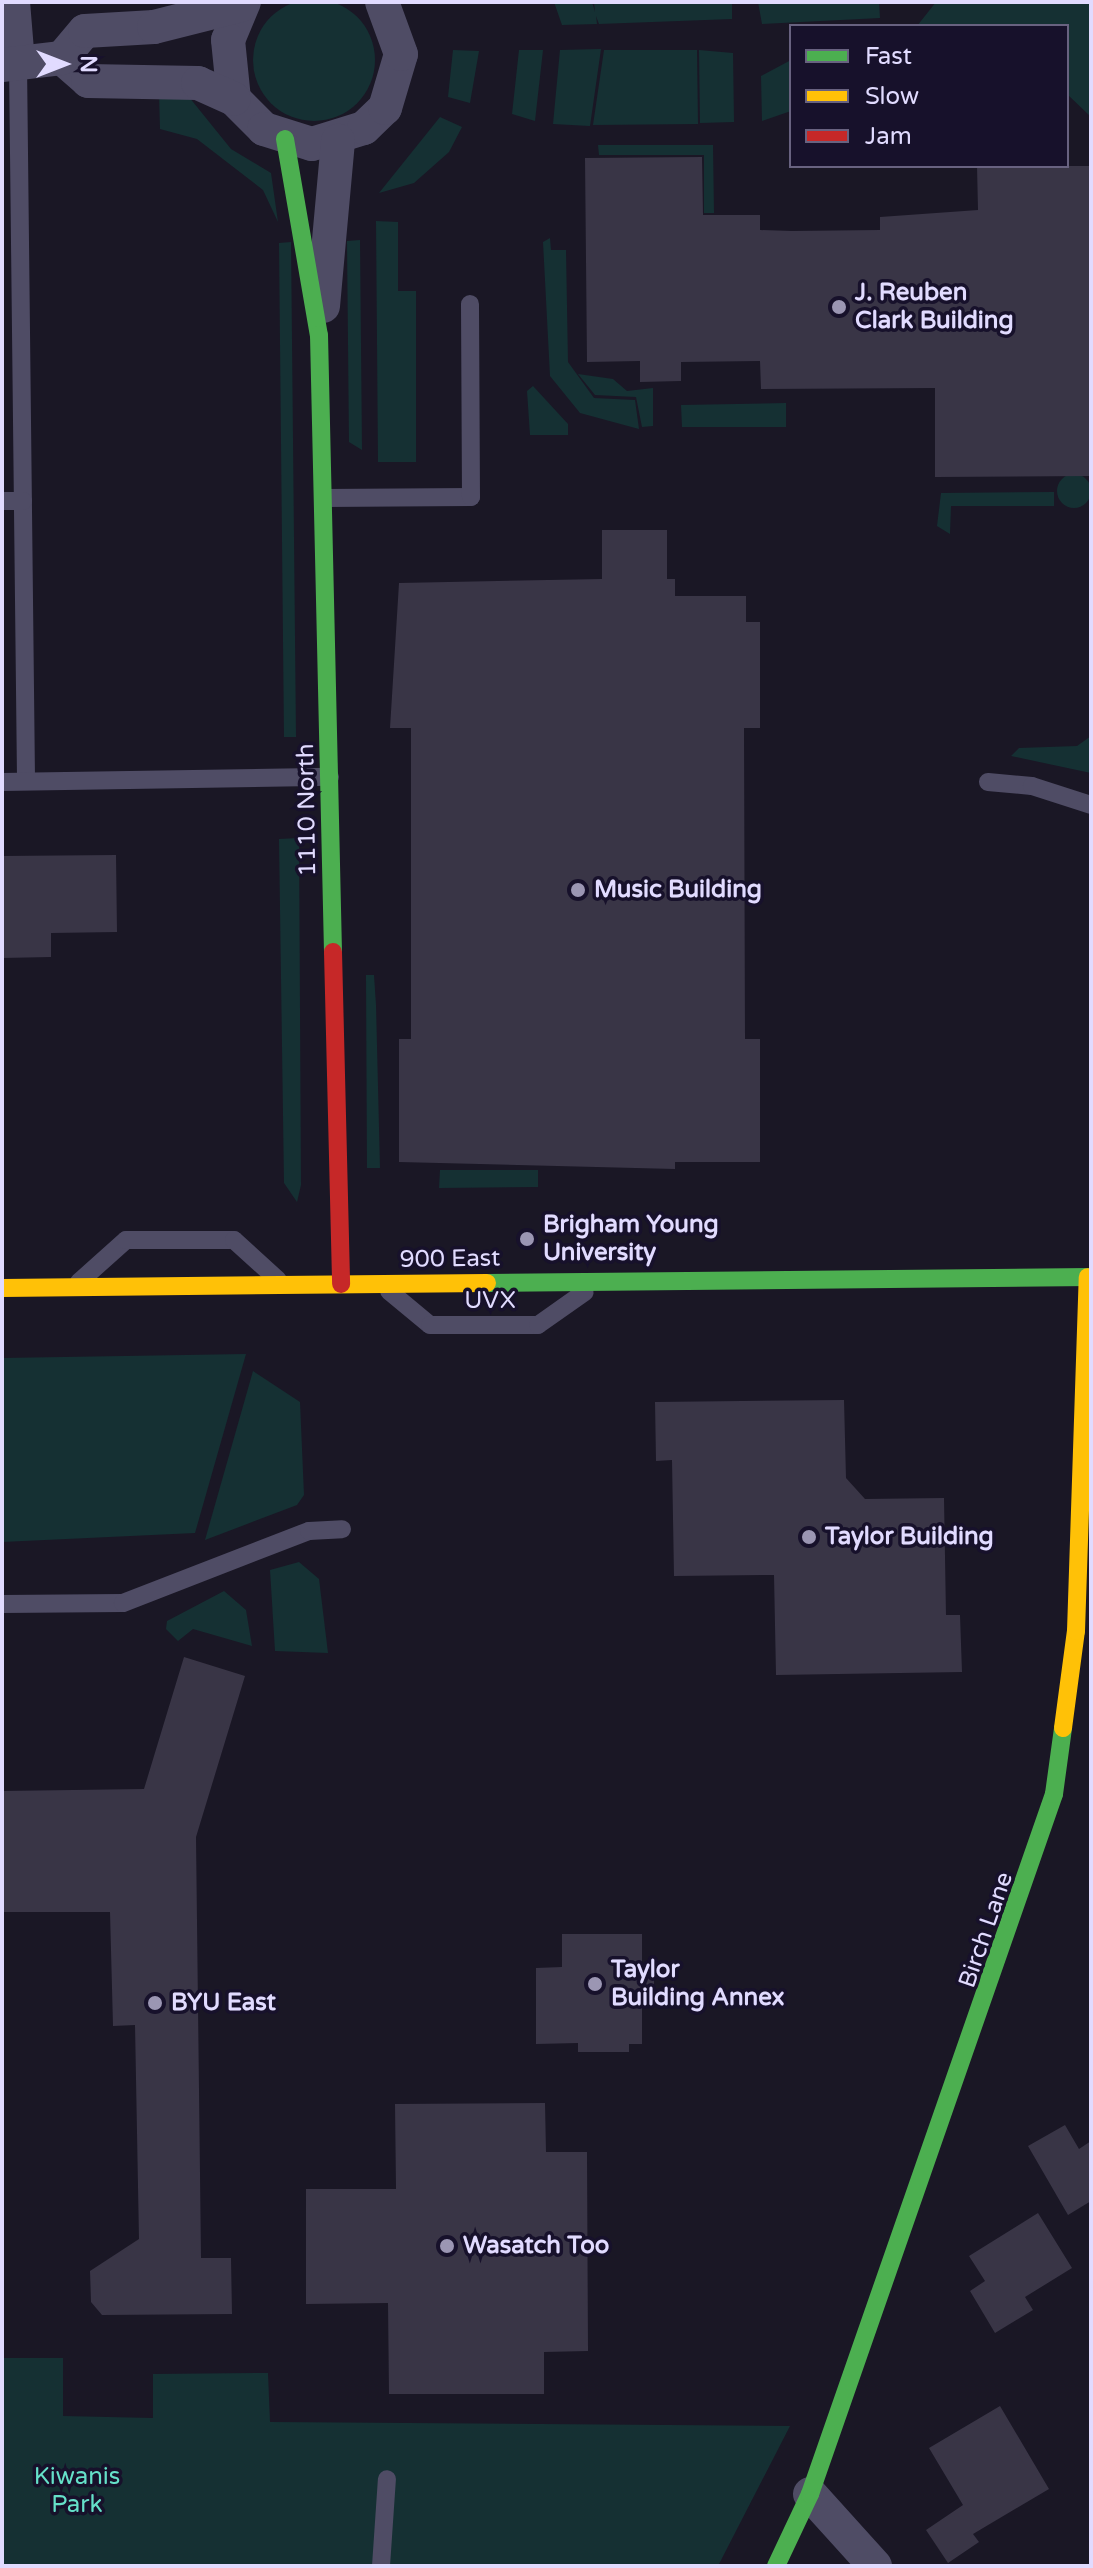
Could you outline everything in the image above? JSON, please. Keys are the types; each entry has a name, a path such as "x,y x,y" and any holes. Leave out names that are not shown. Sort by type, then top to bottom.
{"street":[{"path":"13,2 10,64 62,58 85,31 154,27 242,4"},
{"path":"62,58 88,81 198,83 234,99 285,139 338,141 385,108 397,82 401,54 382,2"},
{"path":"234,99 228,40 242,4"},
{"name":"1110 North","path":"285,139 319,335 341,1284"},
{"path":"319,335 338,141"},
{"name":"900 East","path":"2,1288 1090,1272"},
{"name":"Birch Lane","path":"776,2566 810,2494 1025,1893 1054,1794 1084,1642 1090,1272"},
{"path":"810,2494 875,2566"}],"lane":[{"path":"10,64 23,229 26,781"},
{"path":"324,498 471,497 470,304"},
{"path":"2,501 23,501"},
{"path":"2,782 330,777"},
{"path":"988,782 1032,786 1091,805"},
{"path":"73,1287 126,1240 234,1240 283,1285"},
{"name":"UVX","path":"381,1284 430,1325 538,1325 601,1281"},
{"path":"2,1604 123,1603 309,1531 342,1529"},
{"path":"381,2566 387,2479"}],"green space":[{"path":"314,-1 337,4 357,17 370,37 375,60 370,83 357,103 337,116 314,121 291,116 271,103 258,83 253,60 258,37 271,17 291,4"},
{"path":"554,2 592,2 595,12 594,2 732,2 732,19 599,24 596,16 597,24 562,25"},
{"path":"758,2 879,2 880,18 762,24"},
{"path":"936,2 1091,2 1091,117 1069,96 1069,24 919,24"},
{"path":"601,49 590,126 553,124 560,50"},
{"path":"453,50 479,51 470,103 448,97"},
{"path":"519,50 543,50 535,121 512,114"},
{"path":"604,50 697,50 698,124 593,125"},
{"path":"699,50 733,53 734,122 700,123"},
{"path":"789,61 789,112 762,121 761,76"},
{"path":"159,93 189,97 231,149 271,173 278,222 263,190 197,139 160,129"},
{"path":"440,117 462,127 449,152 414,183 379,193"},
{"path":"598,145 713,145 714,213 704,213 704,155 599,155"},
{"path":"376,221 398,222 398,291 416,291 416,462 378,462"},
{"path":"550,238 551,250 566,250 568,362 594,398 635,400 639,429 580,413 550,376 543,242"},
{"path":"360,240 362,450 349,442 347,241"},
{"path":"291,242 296,737 284,737 279,243"},
{"path":"578,374 613,379 627,391 653,388 653,426 642,427 636,397 595,395"},
{"path":"533,386 568,424 568,435 530,435 527,391"},
{"path":"786,403 786,427 682,427 681,405"},
{"path":"1074,474 1086,479 1091,491 1086,503 1074,508 1062,503 1057,491 1062,479"},
{"path":"1054,492 1054,506 951,506 950,534 937,526 941,493"},
{"path":"1091,736 1091,773 1011,756 1019,748 1077,746"},
{"path":"299,838 301,1185 297,1202 284,1183 279,839"},
{"path":"366,975 374,975 380,1168 367,1168"},
{"path":"440,1170 538,1170 538,1187 439,1188"},
{"path":"246,1354 195,1533 2,1542 2,1358"},
{"path":"253,1371 300,1402 304,1495 297,1505 205,1540"},
{"path":"299,1562 319,1579 328,1653 275,1651 270,1570"},
{"path":"224,1591 246,1610 252,1646 193,1629 178,1641 166,1629 167,1621"},
{"name":"Kiwanis Park","path":"2,2358 63,2358 63,2416 153,2418 153,2374 268,2373 270,2422 790,2426 718,2566 2,2566"}],"building":[{"name":"J. Reuben Clark Building","path":"702,157 703,215 760,215 760,230 792,231 880,230 880,217 978,210 977,168 1091,166 1091,476 935,477 935,388 761,389 760,361 681,362 681,381 640,382 640,361 587,362 585,158"},
{"name":"Music Building","path":"602,530 667,530 667,579 675,579 675,596 746,596 746,622 760,622 760,728 744,728 745,1039 760,1039 760,1162 675,1162 675,1169 399,1162 399,1039 411,1039 411,728 390,728 399,583 602,579"},
{"path":"116,855 117,932 51,933 51,957 2,958 2,856"},
{"name":"Taylor Building","path":"844,1400 846,1478 865,1499 944,1498 946,1615 960,1615 962,1672 776,1675 774,1575 674,1576 672,1460 656,1461 655,1402"},
{"name":"BYU East","path":"184,1657 245,1676 196,1837 201,2258 231,2258 232,2314 102,2315 91,2302 90,2271 139,2239 135,2025 113,2026 110,1912 2,1912 2,1791 144,1789"},
{"name":"Taylor Building Annex","path":"562,1934 642,1934 642,1964 654,1964 654,1999 642,1999 642,2044 629,2044 629,2052 578,2052 578,2043 536,2044 536,1968 562,1967"},
{"name":"Wasatch Too","path":"545,2103 546,2152 587,2152 588,2351 544,2352 544,2394 389,2394 388,2303 306,2304 306,2189 396,2189 395,2104"},
{"path":"1065,2125 1079,2149 1091,2141 1091,2201 1068,2215 1028,2146"},
{"path":"1038,2213 1072,2268 1025,2297 1033,2310 995,2333 970,2291 985,2281 969,2256"},
{"path":"1000,2406 1049,2489 973,2534 979,2542 948,2563 926,2530 963,2505 929,2448"}],"traffic: fast":[{"path":"285,139 319,335 333,952"},
{"path":"487,1283 1091,1277"},
{"path":"776,2566 810,2494 1054,1794 1063,1728"}],"traffic: slow":[{"path":"1063,1728 1076,1631 1088,1277"},
{"path":"2,1288 487,1283"}],"traffic: jam":[{"path":"333,952 341,1284"}],"place":[{"name":"J. Reuben Clark Building","path":"839,307"},
{"name":"Music Building","path":"578,890"},
{"name":"Brigham Young University","path":"527,1239"},
{"name":"Taylor Building","path":"809,1537"},
{"name":"Taylor Building Annex","path":"595,1984"},
{"name":"BYU East","path":"155,2003"},
{"name":"Wasatch Too","path":"447,2246"}]}
